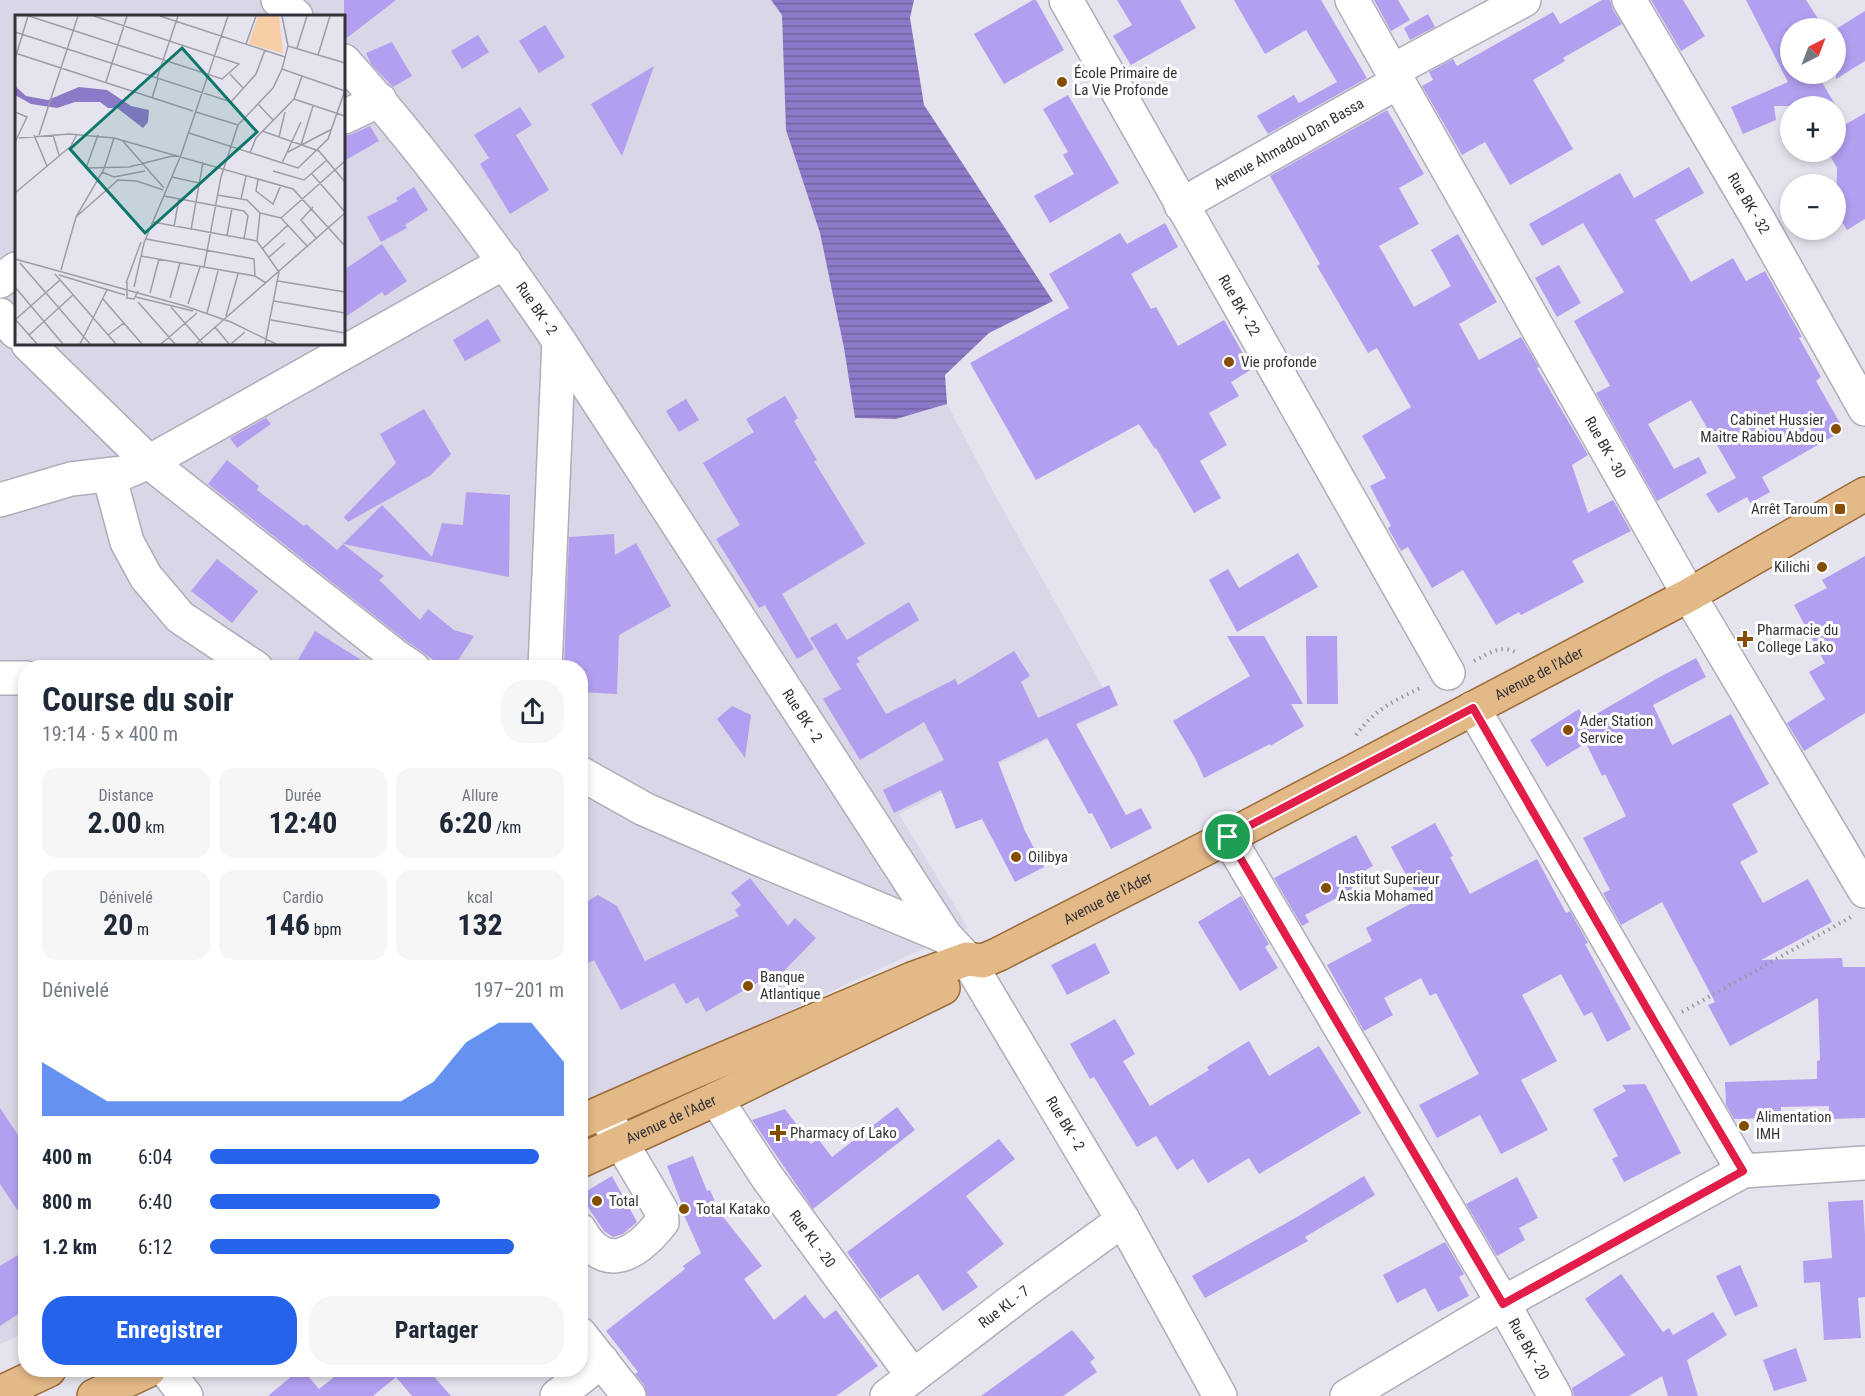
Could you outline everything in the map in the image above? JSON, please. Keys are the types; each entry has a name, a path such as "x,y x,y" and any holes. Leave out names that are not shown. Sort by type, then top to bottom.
{"main road":[{"name":"Avenue de l'Ader","path":"592,1117 968,957 1228,837 1689,595 1865,494"},
{"name":"Avenue de l'Ader","path":"588,1157 716,1099 968,957"},
{"path":"0,1393 34,1377"},
{"path":"94,1396 134,1377"}],"street":[{"path":"278,0 295,15"},
{"name":"Rue BK - 22","path":"1066,0 1318,440 1448,673"},
{"name":"Rue BK - 30","path":"1352,0 1689,595 1860,903"},
{"name":"Avenue Ahmadou Dan Bassa","path":"1181,204 1524,0"},
{"name":"Rue BK - 32","path":"1629,0 1758,219 1865,409"},
{"name":"Rue BK - 2","path":"345,62 380,100 505,262 968,957 1123,1220 1220,1396"},
{"path":"345,117 380,100"},
{"path":"0,500 71,479 123,473 150,462 505,262"},
{"path":"0,281 15,270"},
{"path":"0,315 15,331"},
{"path":"545,660 559,341"},
{"path":"29,345 150,462 394,660"},
{"path":"109,475 128,542 146,577 180,617 244,660"},
{"path":"0,678 18,678"},
{"path":"1473,708 1743,1171"},
{"path":"588,778 644,809 754,857 968,957"},
{"name":"Rue BK - 20","path":"1228,837 1555,1396"},
{"name":"Rue KL - 20","path":"716,1099 767,1177 913,1376"},
{"path":"588,1240 605,1256 614,1257 638,1246 662,1222 661,1210 621,1142 592,1117"},
{"path":"1347,1396 1503,1304 1743,1171 1865,1163"},
{"name":"Rue KL - 7","path":"887,1396 1123,1220"},
{"path":"588,1344 629,1396"},
{"path":"588,1372 602,1361"},
{"path":"171,1377 186,1396"},
{"path":"557,1396 581,1377"}],"path":[{"path":"1657,1026 1860,903"}],"shaded area":[{"path":"0,0 771,0 782,14 786,130 820,233 844,348 855,418 896,419 947,404 995,495 1114,707 899,814 968,928 588,1104 588,660 18,660 18,1336 0,1344"},
{"path":"771,0 914,0 910,18 924,105 1053,301 989,333 945,375 947,404 896,419 855,418 844,348 820,233 786,130 782,15"}],"building":[{"path":"344,0 396,0 345,39"},
{"path":"1036,0 1064,50 1004,84 974,34"},
{"path":"1117,0 1180,0 1196,28 1131,65 1113,36 1132,25"},
{"path":"1234,0 1321,0 1367,78 1268,134 1257,116 1294,95 1299,103 1337,82 1306,30 1265,54"},
{"path":"1374,0 1398,0 1410,20 1391,31"},
{"path":"1602,0 1610,0 1622,24 1563,58 1565,61 1533,80 1573,149 1510,185 1485,142 1462,155 1422,86 1433,80 1429,72 1453,59 1457,66 1553,12 1560,24"},
{"path":"1651,0 1683,0 1705,36 1681,51"},
{"path":"1746,0 1806,0 1818,18 1780,18 1780,66"},
{"path":"1865,11 1865,61 1846,73 1846,23"},
{"path":"1428,14 1435,27 1410,40 1404,28"},
{"path":"545,25 565,57 539,73 519,41"},
{"path":"478,35 489,52 462,69 451,51"},
{"path":"392,42 412,76 393,87 371,64 366,53"},
{"path":"654,66 622,156 591,104"},
{"path":"1783,84 1823,84 1830,96 1780,96 1780,106 1774,106 1776,120 1743,134 1731,107"},
{"path":"1068,95 1119,183 1050,223 1034,196 1074,174 1063,155 1068,152 1043,109"},
{"path":"520,107 532,125 516,135 549,190 510,214 480,164 489,158 474,135"},
{"path":"1387,110 1424,174 1399,188 1419,224 1379,246 1414,307 1451,286 1431,250 1458,234 1497,302 1459,324 1479,360 1521,337 1588,455 1572,465 1588,513 1613,500 1631,531 1572,561 1584,582 1521,615 1519,612 1496,625 1463,570 1432,588 1408,547 1401,551 1388,528 1391,526 1370,486 1386,478 1362,436 1411,407 1377,348 1368,353 1317,266 1320,264 1270,176"},
{"path":"1865,113 1865,219 1847,230 1846,174 1837,174 1834,162 1846,162 1846,124"},
{"path":"370,126 379,141 345,160 345,136"},
{"path":"1689,167 1704,193 1655,220 1691,282 1733,258 1746,281 1765,271 1802,337 1799,338 1821,377 1816,381 1844,430 1762,477 1770,492 1750,503 1747,497 1718,513 1706,494 1736,478 1691,400 1648,424 1674,469 1699,457 1707,473 1657,501 1596,393 1610,386 1574,321 1624,292 1583,223 1542,246 1529,224 1620,173 1634,198"},
{"path":"414,187 428,210 405,225 407,228 381,242 367,217 398,201 396,198"},
{"path":"1165,223 1178,247 1131,274 1151,309 1156,307 1178,346 1224,320 1252,369 1231,382 1239,396 1209,413 1227,445 1200,461 1221,498 1194,513 1156,448 1139,424 1036,480 970,363 1069,308 1049,274 1120,233 1127,244"},
{"path":"382,244 407,281 385,296 382,292 345,317 345,269"},
{"path":"1559,265 1581,303 1557,317 1535,278"},
{"path":"488,319 501,341 465,361 453,340"},
{"path":"785,396 798,418 794,421 817,460 814,461 865,544 782,594 814,649 797,659 765,605 759,608 716,539 740,525 703,463 754,432 746,419"},
{"path":"686,399 699,420 679,432 666,411"},
{"path":"424,409 451,454 431,475 348,522 344,517 396,463 380,434"},
{"path":"266,418 271,424 237,448 230,438"},
{"path":"227,460 259,486 257,490 304,526 306,524 337,550 343,544 384,576 379,580 420,620 428,609 454,630 474,636 458,660 434,660 405,640 208,484"},
{"path":"466,492 510,495 509,577 343,544 382,505 432,557 442,523 463,525"},
{"path":"614,534 615,555 636,543 671,606 619,635 617,694 588,692 588,660 564,660 569,537"},
{"path":"1298,553 1318,587 1237,632 1209,580 1228,569 1239,588"},
{"path":"1865,556 1865,713 1804,751 1787,723 1825,699 1809,672 1825,663 1794,605 1827,588 1822,580"},
{"path":"217,559 258,591 232,623 191,591"},
{"path":"909,602 919,620 857,658 860,662 856,664 886,714 955,679 958,685 1014,651 1030,676 1021,682 1038,718 1109,685 1118,705 1076,724 1126,815 1141,808 1152,828 1111,849 1047,738 998,762 1025,831 1044,867 1015,882 982,819 956,829 941,790 894,813 883,790 944,760 924,722 860,760 823,699 841,689 810,638 836,623 847,640"},
{"path":"315,631 361,660 298,660"},
{"path":"1227,636 1264,636 1303,704 1291,704 1304,726 1270,746 1270,744 1204,778 1173,721 1250,676"},
{"path":"1306,636 1337,636 1338,704 1307,704"},
{"path":"1696,658 1706,677 1653,705 1672,745 1731,714 1769,784 1732,804 1758,852 1740,862 1763,903 1808,879 1832,922 1761,960 1842,958 1843,967 1865,967 1865,1118 1829,1119 1829,1106 1781,1107 1781,1118 1734,1119 1726,1105 1725,1082 1817,1079 1817,1061 1820,1060 1818,998 1730,1046 1708,1005 1715,1002 1662,902 1621,925 1603,893 1610,890 1583,838 1626,816 1605,774 1602,776 1586,743 1547,767 1530,740 1579,709 1586,720"},
{"path":"732,706 751,715 745,758 717,719"},
{"path":"1435,823 1470,894 1537,859 1566,913 1570,911 1588,943 1585,944 1631,1029 1607,1042 1592,1012 1584,1016 1561,974 1522,995 1557,1061 1521,1080 1548,1130 1501,1154 1480,1115 1437,1138 1419,1105 1479,1074 1436,993 1430,996 1421,978 1384,998 1393,1015 1364,1031 1327,965 1372,941 1366,928 1419,899 1391,847"},
{"path":"1356,835 1373,866 1350,879 1355,888 1305,915 1309,922 1302,926 1274,878"},
{"path":"750,878 788,926 795,918 816,938 781,974 778,971 706,1012 698,997 686,1004 674,983 621,1010 594,960 588,963 588,901 598,895 617,906 645,961 739,916 735,910 741,905 731,893"},
{"path":"1241,896 1269,944 1265,947 1278,968 1240,991 1198,922"},
{"path":"1095,943 1110,973 1067,995 1051,965"},
{"path":"1115,1019 1135,1054 1123,1061 1150,1106 1209,1070 1207,1067 1249,1041 1269,1076 1319,1046 1361,1113 1259,1174 1249,1158 1208,1183 1193,1159 1177,1170 1156,1136 1137,1147 1094,1077 1090,1079 1070,1044"},
{"path":"1645,1084 1681,1153 1624,1182 1612,1159 1618,1156 1593,1109 1626,1091 1622,1085"},
{"path":"897,1107 915,1130 813,1209 752,1120 785,1109 811,1144 818,1139 832,1157"},
{"path":"0,1108 18,1135 18,1211 0,1184"},
{"path":"999,1139 1015,1159 966,1196 1004,1244 967,1272 978,1287 943,1311 918,1274 880,1299 847,1252"},
{"path":"693,1156 707,1191 710,1190 720,1213 762,1266 744,1279 774,1320 805,1295 824,1319 836,1310 878,1366 836,1396 647,1396 644,1385 635,1374 638,1372 606,1331 685,1269 683,1266 701,1253 679,1204 681,1202 667,1166"},
{"path":"612,1176 637,1222 623,1234 613,1237 604,1231 588,1207 588,1190"},
{"path":"1364,1176 1375,1195 1305,1237 1308,1241 1205,1298 1192,1276"},
{"path":"1517,1177 1538,1218 1519,1228 1525,1240 1497,1256 1466,1204"},
{"path":"1863,1200 1865,1297 1858,1298 1861,1338 1824,1340 1820,1282 1804,1283 1803,1261 1832,1258 1828,1202"},
{"path":"1445,1242 1464,1274 1459,1277 1469,1296 1438,1312 1425,1288 1397,1303 1383,1275"},
{"path":"18,1255 18,1314 0,1326 0,1266"},
{"path":"1740,1265 1758,1306 1735,1316 1716,1276"},
{"path":"1621,1274 1663,1332 1669,1328 1673,1335 1713,1312 1727,1335 1687,1360 1698,1396 1668,1396 1662,1376 1629,1396 1574,1396 1572,1388 1625,1355 1585,1299"},
{"path":"1072,1330 1095,1358 1090,1362 1097,1372 1063,1396 981,1396"},
{"path":"1796,1348 1807,1381 1774,1391 1763,1360"},
{"path":"291,1377 309,1377 319,1389 334,1377 396,1377 373,1396 268,1396"},
{"path":"396,1377 434,1377 451,1396 412,1396"}],"place":[{"name":"École Primaire de La Vie Profonde","path":"1062,82"},
{"name":"Vie profonde","path":"1229,362"},
{"name":"Cabinet Hussier Maitre Rabiou Abdou","path":"1836,429"},
{"name":"Arrêt Taroum","path":"1840,509"},
{"name":"Kilichi","path":"1822,567"},
{"name":"Pharmacie du College Lako","path":"1745,639"},
{"name":"Ader Station Service","path":"1568,730"},
{"name":"Oilibya","path":"1016,857"},
{"name":"Institut Superieur Askia Mohamed","path":"1326,888"},
{"name":"Banque Atlantique","path":"748,986"},
{"name":"Alimentation IMH","path":"1744,1126"},
{"name":"Pharmacy of Lako","path":"778,1133"},
{"name":"Total","path":"597,1201"},
{"name":"Total Katako","path":"684,1209"}],"route":[{"path":"1473,708 1743,1171 1503,1304 1228,837 1473,708"}]}
